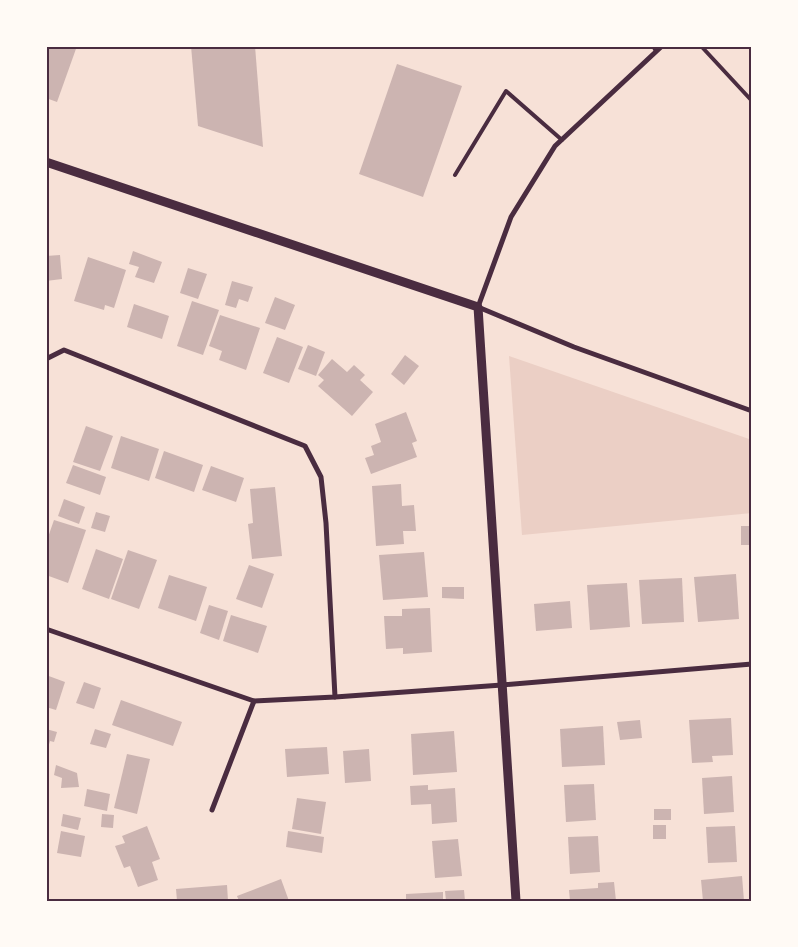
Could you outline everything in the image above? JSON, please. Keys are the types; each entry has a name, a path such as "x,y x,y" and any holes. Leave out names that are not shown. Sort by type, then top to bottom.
{"street":[{"path":"516,901 478,307 511,217 555,146 655,48 662,46"},
{"path":"46,162 478,307 574,347 752,412"},
{"path":"46,359 64,350 305,446 320,477 326,523 335,697"},
{"path":"46,629 254,701 502,685 752,664"},
{"path":"212,810 254,701"}],"lane":[{"path":"701,46 752,101"},
{"path":"455,175 506,91 562,140"}],"shaded area":[{"path":"509,356 752,440 752,513 522,535"}],"building":[{"path":"46,46 77,46 57,102 46,98"},
{"path":"191,46 255,46 263,147 198,126"},
{"path":"397,64 462,86 423,197 359,174"},
{"path":"133,251 162,262 154,283 135,277 139,267 129,264"},
{"path":"60,255 62,279 46,281 46,256"},
{"path":"88,257 126,270 114,308 105,305 104,310 74,301"},
{"path":"188,268 207,274 198,299 180,293"},
{"path":"232,281 253,287 248,302 239,299 236,308 225,305"},
{"path":"275,297 295,305 285,330 265,323"},
{"path":"192,301 219,310 203,355 177,346"},
{"path":"134,304 169,316 162,339 127,327"},
{"path":"220,315 260,328 246,370 219,360 222,351 209,346"},
{"path":"277,337 303,347 289,383 263,373"},
{"path":"308,345 325,352 316,376 298,369"},
{"path":"405,355 419,366 404,385 391,374"},
{"path":"332,359 347,372 354,365 365,375 360,380 373,392 352,416 318,386 324,380 318,375"},
{"path":"406,412 417,441 412,443 417,457 371,474 365,458 374,455 371,446 381,442 375,424"},
{"path":"86,426 113,436 100,471 73,462"},
{"path":"121,436 159,449 149,481 111,468"},
{"path":"164,451 203,465 194,492 155,478"},
{"path":"73,465 106,477 100,495 66,483"},
{"path":"211,466 244,478 236,502 202,490"},
{"path":"401,484 402,506 414,505 416,531 403,531 404,544 376,546 372,486"},
{"path":"275,487 282,556 252,559 248,524 253,523 250,489"},
{"path":"64,499 85,507 79,524 58,516"},
{"path":"96,512 110,516 105,532 91,528"},
{"path":"54,520 86,530 68,583 46,575 46,543"},
{"path":"741,526 752,526 752,545 741,545"},
{"path":"96,549 123,559 109,599 82,589"},
{"path":"128,550 157,560 139,609 111,599"},
{"path":"424,552 428,597 383,600 379,555"},
{"path":"249,565 274,574 262,608 236,599"},
{"path":"736,574 739,619 698,622 694,577"},
{"path":"169,575 207,587 196,621 158,608"},
{"path":"682,578 684,622 642,624 639,580"},
{"path":"627,583 630,627 590,630 587,585"},
{"path":"442,587 464,587 464,599 442,598"},
{"path":"570,601 572,628 536,631 534,604"},
{"path":"209,605 228,611 219,640 200,633"},
{"path":"430,608 432,652 403,654 403,648 386,649 384,616 402,616 402,609"},
{"path":"231,615 267,626 258,653 223,641"},
{"path":"46,675 65,682 56,710 46,707"},
{"path":"84,682 101,688 94,709 76,703"},
{"path":"121,700 182,722 173,746 112,725"},
{"path":"731,718 733,755 712,756 713,762 692,763 689,720"},
{"path":"640,720 642,738 620,740 617,722"},
{"path":"603,726 605,765 562,767 560,729"},
{"path":"46,729 57,732 54,742 50,741 47,751"},
{"path":"95,729 111,734 106,748 90,744"},
{"path":"454,731 457,772 413,775 411,734"},
{"path":"327,747 329,774 287,777 285,749"},
{"path":"369,749 371,781 345,783 343,751"},
{"path":"127,754 150,759 137,814 114,808"},
{"path":"56,765 77,773 79,787 61,788 62,778 54,775"},
{"path":"732,776 734,812 704,814 702,778"},
{"path":"594,784 596,820 566,822 564,785"},
{"path":"428,785 428,790 455,788 457,822 432,824 431,804 411,805 410,786"},
{"path":"87,789 110,794 107,811 84,806"},
{"path":"297,798 326,802 321,834 292,829"},
{"path":"654,809 671,809 671,820 654,820"},
{"path":"63,814 81,818 78,830 61,826"},
{"path":"102,814 114,815 113,828 101,827"},
{"path":"653,825 666,825 666,839 653,839"},
{"path":"147,826 160,859 152,862 158,880 138,887 130,866 124,868 115,846 125,843 122,836"},
{"path":"735,826 737,862 708,863 706,827"},
{"path":"61,831 85,836 81,857 57,853"},
{"path":"288,831 324,837 322,853 286,847"},
{"path":"598,836 600,872 570,874 568,837"},
{"path":"458,839 462,876 435,878 432,841"},
{"path":"742,876 744,901 703,901 701,880"},
{"path":"281,879 289,901 239,901 237,896"},
{"path":"614,882 616,901 570,901 569,890 598,888 598,883"},
{"path":"227,885 228,901 177,901 176,889"},
{"path":"464,890 465,901 446,901 445,891"},
{"path":"443,892 443,901 406,901 406,894"}]}
